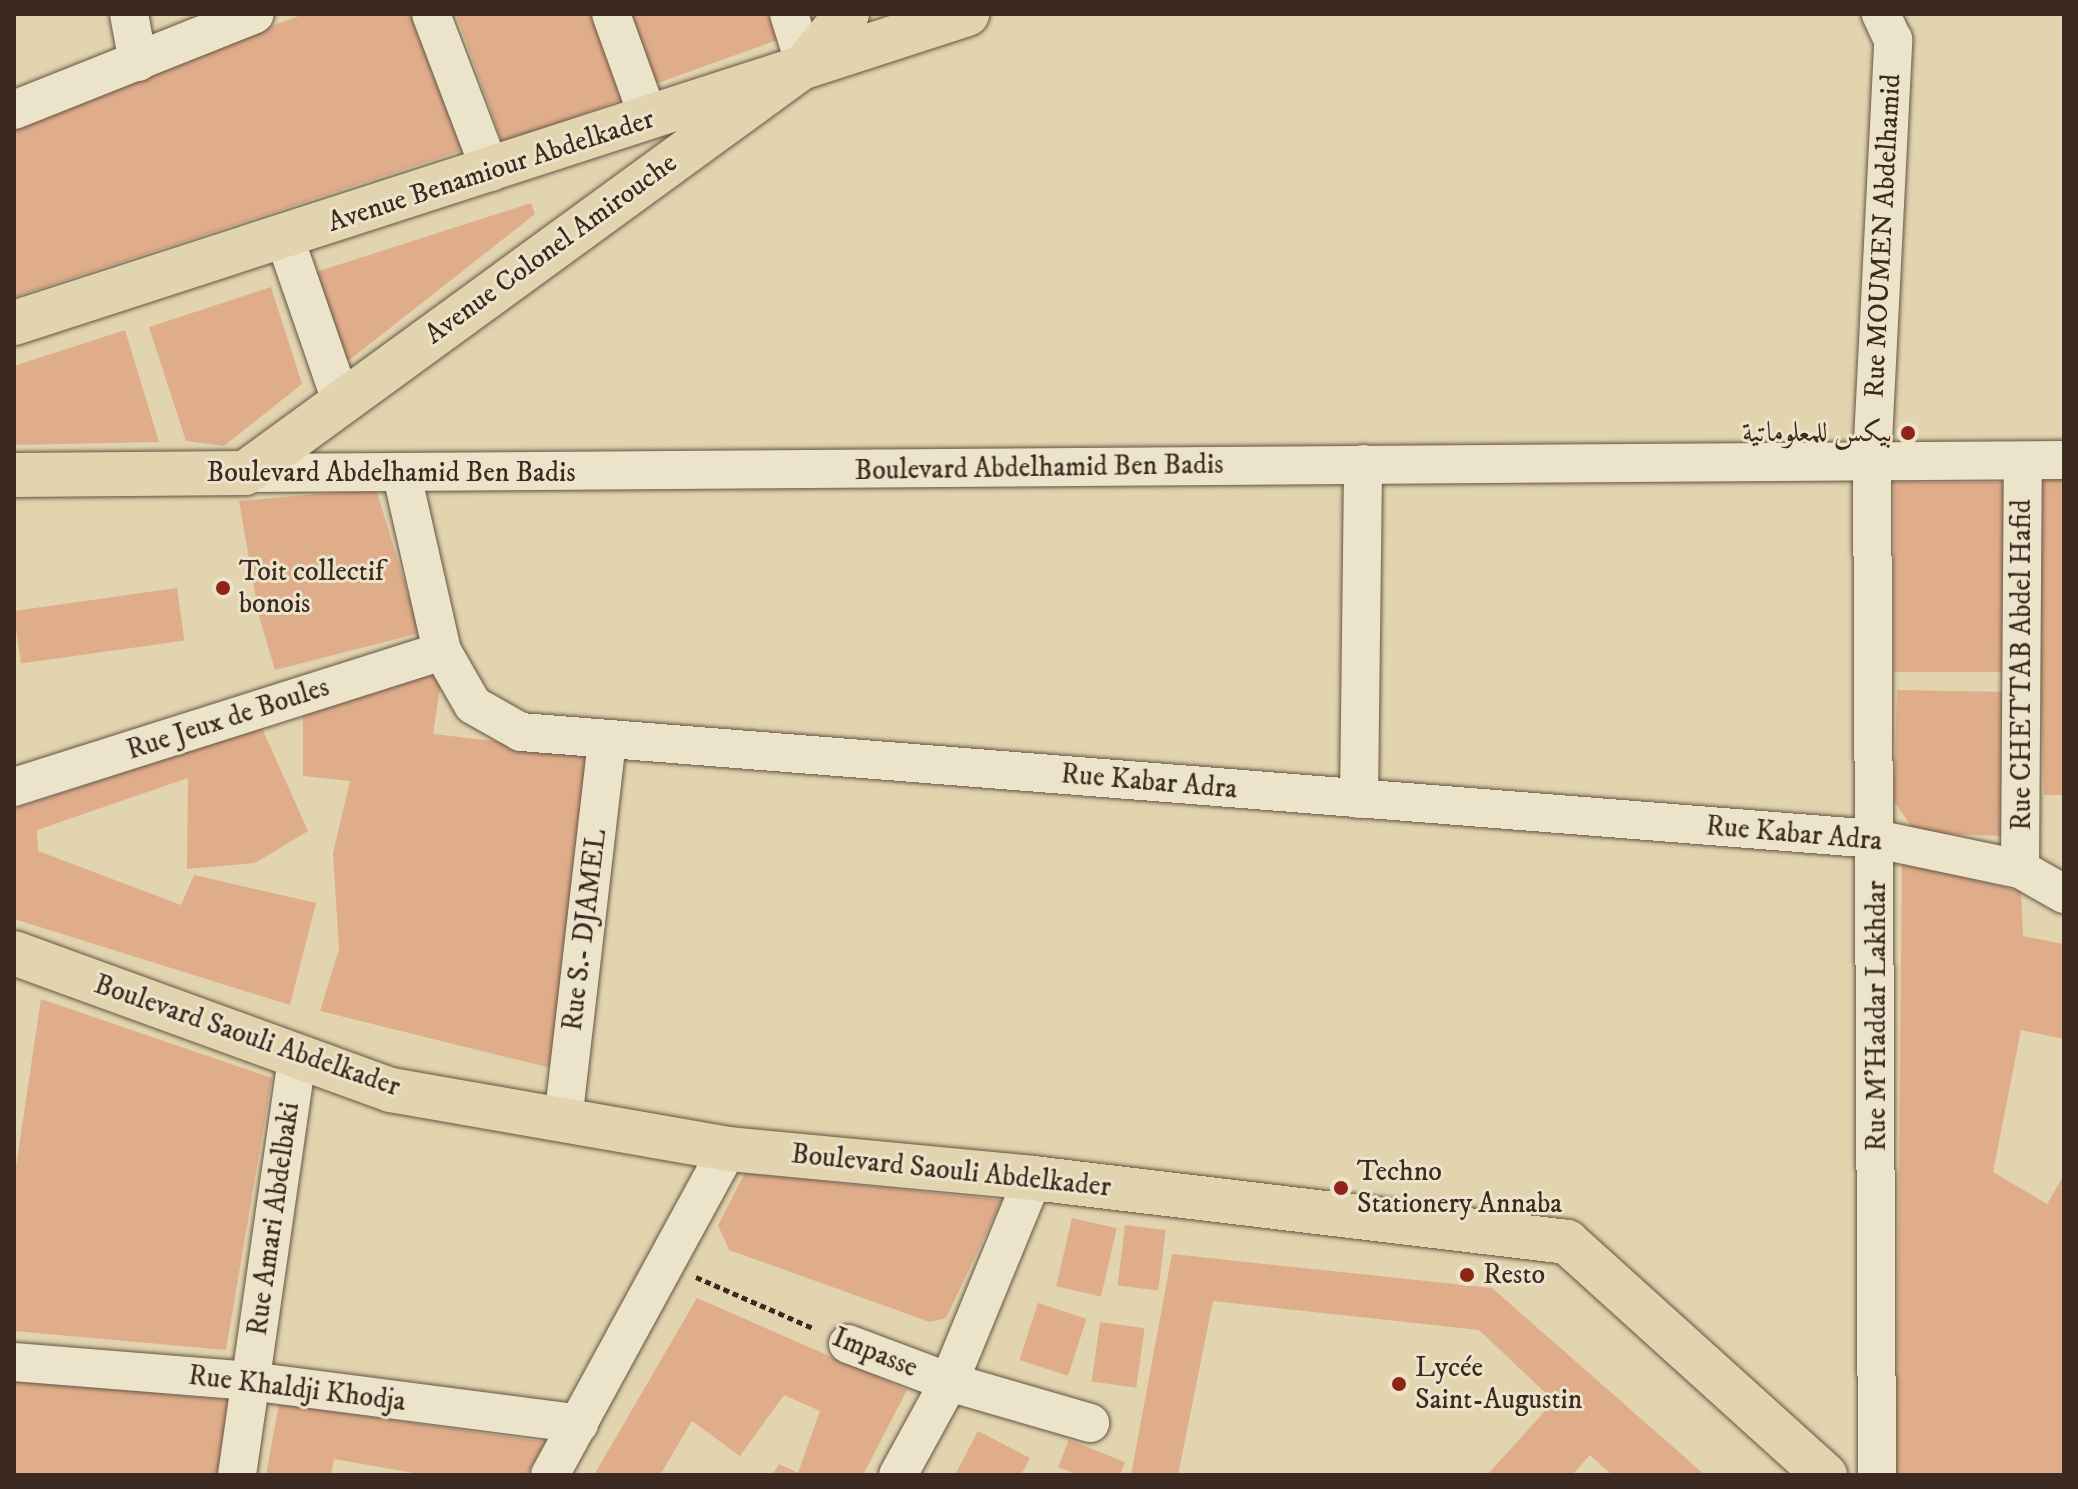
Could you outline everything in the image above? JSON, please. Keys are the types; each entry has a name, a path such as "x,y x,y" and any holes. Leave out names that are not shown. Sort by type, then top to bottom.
{"main road":[{"name":"Avenue Colonel Amirouche","path":"245,473 805,65 847,14"},
{"name":"Avenue Benamiour Abdelkader","path":"14,323 285,239 967,14"},
{"name":"Boulevard Abdelhamid Ben Badis","path":"14,475 245,473"},
{"name":"Boulevard Saouli Abdelkader","path":"15,960 391,1090 728,1149 1033,1178 1567,1242 1825,1475"}],"street":[{"path":"129,14 138,62"},
{"path":"14,110 255,14"},
{"path":"431,14 491,172"},
{"path":"611,14 649,119"},
{"path":"789,14 805,65"},
{"name":"Rue MOUMEN Abdelhamid","path":"1872,461 1893,40 1881,14"},
{"path":"285,239 341,401"},
{"name":"Boulevard Abdelhamid Ben Badis","path":"245,473 402,475 2064,460"},
{"name":"Rue M'Haddar Lakhdar","path":"1872,461 1877,1475"},
{"name":"Rue CHETTAB Abdel Hafid","path":"2020,869 2023,461"},
{"path":"1359,799 1363,464"},
{"name":"Rue Kabar Adra","path":"402,475 442,651 473,705 521,732 1876,839 2020,869 2064,894"},
{"name":"Rue Jeux de Boules","path":"14,787 442,651"},
{"name":"Rue S.- DJAMEL","path":"563,1121 607,740"},
{"name":"Rue Amari Abdelbaki","path":"237,1475 297,1059"},
{"path":"550,1475 728,1149"},
{"path":"898,1475 949,1382 1033,1178"},
{"name":"Impasse","path":"848,1344 949,1382 1090,1423"},
{"name":"Rue Khaldji Khodja","path":"14,1362 250,1381 579,1424"}],"path":[{"name":"Impasse","path":"666,1264 848,1344"}],"building":[{"path":"304,14 413,14 463,150 14,297 14,122"},
{"path":"456,14 592,14 623,99 503,144"},
{"path":"620,14 768,14 777,40 647,87"},
{"path":"531,203 535,214 343,365 313,273"},
{"path":"271,287 302,384 224,446 186,441 149,327"},
{"path":"125,330 159,442 14,445 14,366"},
{"path":"2064,470 2064,795 2044,795 2035,471"},
{"path":"1894,482 2013,482 2013,672 1894,672"},
{"path":"376,489 420,633 275,670 259,616 239,501"},
{"path":"177,588 184,640 21,663 14,611"},
{"path":"421,671 442,675 433,734 591,752 555,1069 320,1011 339,949 333,853 350,781 303,776 303,714"},
{"path":"1897,690 2010,692 2004,836 1916,833 1894,801"},
{"path":"261,726 308,831 255,863 187,869 188,778 37,830 38,851 181,905 194,875 316,903 290,1005 14,919 14,809"},
{"path":"1902,863 2021,891 2023,936 2064,944 2064,1039 2021,1030 1993,1172 2047,1204 2064,1175 2062,1475 1896,1475"},
{"path":"41,999 272,1078 226,1350 14,1331 14,1180"},
{"path":"745,1173 1002,1200 946,1318 930,1322 729,1250 718,1225"},
{"path":"1072,1218 1117,1228 1101,1297 1056,1286"},
{"path":"1125,1225 1166,1230 1158,1291 1118,1286"},
{"path":"1172,1254 1492,1288 1705,1475 1612,1475 1590,1455 1572,1475 1487,1475 1554,1401 1479,1330 1213,1301 1178,1475 1131,1475"},
{"path":"697,1298 907,1390 863,1475 772,1475 779,1464 798,1473 820,1411 784,1395 740,1456 692,1421 660,1475 594,1475"},
{"path":"1038,1303 1087,1319 1068,1376 1019,1360"},
{"path":"1100,1322 1145,1328 1136,1388 1092,1381"},
{"path":"14,1379 230,1400 222,1475 14,1475"},
{"path":"279,1404 546,1442 527,1475 425,1475 334,1459 331,1475 266,1475"},
{"path":"978,1431 1030,1458 1021,1475 955,1475"},
{"path":"1069,1440 1125,1462 1120,1475 1078,1475 1058,1467"}],"place":[{"name":"بيكس للمعلوماتية","path":"1908,433"},
{"name":"Toit collectif bonois","path":"223,588"},
{"name":"Techno Stationery Annaba","path":"1341,1188"},
{"name":"Resto","path":"1467,1275"},
{"name":"Lycée Saint-Augustin","path":"1399,1384"}]}
